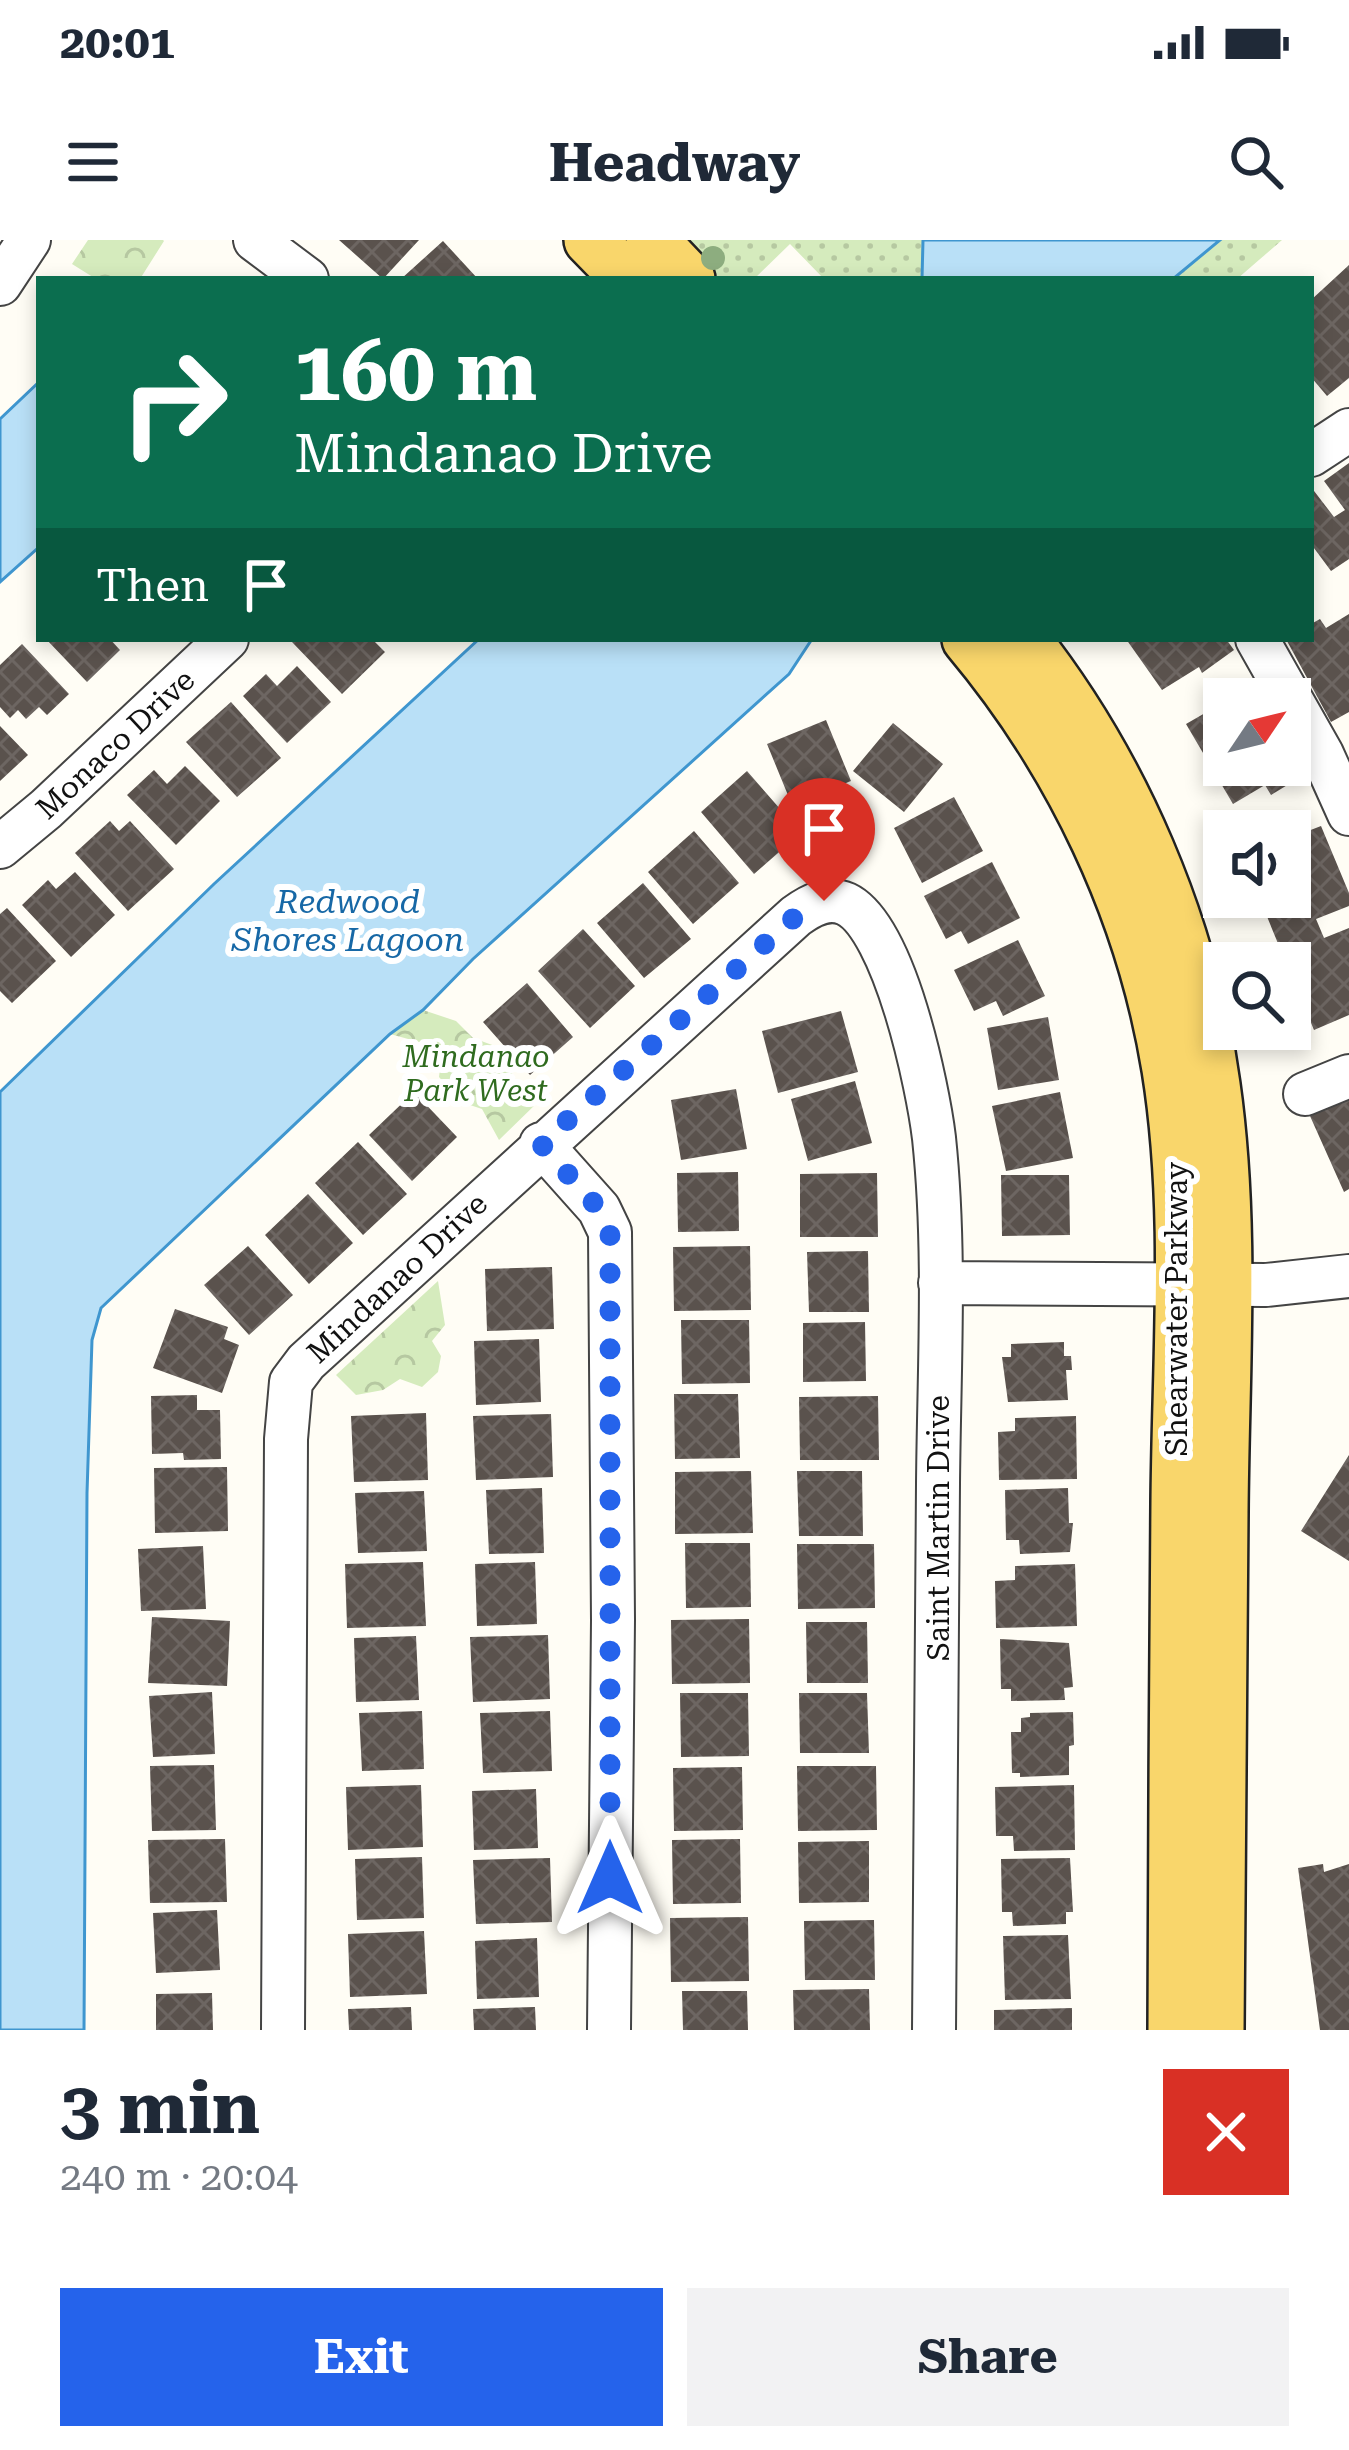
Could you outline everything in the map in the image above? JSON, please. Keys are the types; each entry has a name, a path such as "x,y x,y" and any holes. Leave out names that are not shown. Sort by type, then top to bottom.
{"main road":[{"path":"590,240 625,276"},
{"path":"652,240 686,276"},
{"name":"Shearwater Parkway","path":"971,642 1004,682 1061,769 1095,832 1131,923 1169,1072 1180,1216 1202,1283 1219,2030"},
{"name":"Shearwater Parkway","path":"1026,642 1101,754 1136,820 1172,911 1204,1025 1215,1088 1202,1283 1174,2030"}],"street":[{"path":"0,284 29,240"},
{"path":"266,243 304,276"},
{"path":"1314,453 1349,430"},
{"name":"Monaco Drive","path":"0,847 224,642"},
{"path":"1258,642 1322,754 1349,814"},
{"name":"Saint Martin Drive","path":"834,901 855,910 870,929 912,1028 934,1141 940,1283 934,2030"},
{"name":"Mindanao Drive","path":"284,2030 286,1463 291,1382 306,1362 541,1144 796,916 816,903 834,901"},
{"path":"1305,1094 1349,1076"},
{"path":"541,1144 599,1209 610,1232 609,2030"},
{"path":"940,1283 1266,1285 1349,1276"}],"green space":[{"path":"88,240 164,241 142,276 91,276 72,264"},
{"path":"680,240 923,240 922,276 821,276 790,244 757,276 714,276"},
{"path":"1220,240 1282,240 1240,276 1177,276"},
{"name":"Mindanao Park West","path":"423,1010 456,1021 473,1038 495,1046 521,1088 541,1099 499,1140 482,1109 461,1102 439,1077 441,1061 430,1045 390,1034"},
{"path":"438,1281 445,1325 432,1341 441,1356 438,1372 422,1387 400,1379 383,1390 356,1395 336,1375"}],"water":[{"path":"923,240 1220,240 1177,276 922,276"},
{"path":"36,385 36,550 0,582 0,419"},
{"name":"Redwood Shores Lagoon","path":"476,642 810,642 789,674 473,959 423,1010 390,1034 101,1308 92,1340 87,1493 84,2030 0,2030 0,1092 214,884"}],"building":[{"path":"339,240 419,240 386,276 380,276"},
{"path":"443,241 475,276 404,276"},
{"path":"1349,265 1349,378 1327,396 1314,381 1314,297"},
{"path":"1349,463 1349,559 1331,571 1314,548 1314,491 1334,517 1345,510 1324,481"},
{"path":"1349,614 1349,712 1331,722 1288,642 1314,642 1314,622 1320,619 1326,628"},
{"path":"49,642 113,642 120,650 87,682"},
{"path":"292,642 375,642 385,652 342,694"},
{"path":"1128,642 1228,642 1234,650 1202,673 1199,667 1162,690"},
{"path":"22,644 69,694 47,715 39,707 26,719 18,710 10,718 0,707 0,665"},
{"path":"297,666 331,702 287,743 243,696 266,674 277,686"},
{"path":"231,702 281,758 237,797 186,742"},
{"path":"1203,714 1203,753 1186,724"},
{"path":"826,720 851,781 792,805 767,744"},
{"path":"893,723 943,764 904,812 853,771"},
{"path":"0,726 28,755 0,781"},
{"path":"185,766 220,801 176,845 127,795 154,770 167,784"},
{"path":"747,771 801,833 754,874 701,812"},
{"path":"1222,786 1263,786 1233,804"},
{"path":"1266,786 1286,786 1271,795"},
{"path":"954,797 983,851 922,883 894,828"},
{"path":"110,821 119,831 130,821 174,869 128,911 75,853"},
{"path":"1321,826 1349,893 1349,906 1316,919 1324,938 1349,928 1349,1015 1314,1030 1311,942 1277,942 1268,918 1311,918 1311,830"},
{"path":"694,831 739,883 693,924 648,872"},
{"path":"992,862 1020,918 968,944 961,931 946,939 924,896"},
{"path":"75,872 115,915 71,957 22,905 48,880 56,889"},
{"path":"643,883 691,939 644,978 597,923"},
{"path":"7,908 56,961 12,1003 0,991 0,914"},
{"path":"583,929 635,986 590,1028 538,971"},
{"path":"1018,940 1045,996 1003,1016 996,1001 974,1011 954,970"},
{"path":"527,983 573,1037 530,1075 483,1022"},
{"path":"841,1011 858,1072 778,1093 762,1031"},
{"path":"1048,1017 1059,1080 998,1090 987,1028"},
{"path":"855,1081 872,1143 808,1161 791,1099"},
{"path":"736,1089 747,1149 681,1160 671,1100"},
{"path":"414,1092 457,1137 412,1181 369,1135"},
{"path":"1060,1092 1073,1158 1006,1171 992,1106"},
{"path":"1349,1099 1349,1189 1344,1192 1310,1116"},
{"path":"358,1142 407,1194 363,1235 315,1183"},
{"path":"738,1172 739,1231 678,1232 677,1173"},
{"path":"877,1173 878,1237 800,1237 800,1174"},
{"path":"1001,1175 1069,1175 1070,1235 1002,1236"},
{"path":"308,1194 353,1243 309,1284 265,1235"},
{"path":"248,1246 293,1295 249,1335 204,1285"},
{"path":"750,1246 751,1310 674,1311 673,1247"},
{"path":"868,1251 869,1312 809,1312 807,1252"},
{"path":"552,1267 554,1329 487,1331 485,1269"},
{"path":"175,1309 228,1327 224,1339 239,1345 222,1393 153,1368"},
{"path":"681,1320 749,1320 750,1383 682,1384"},
{"path":"865,1322 866,1381 803,1382 803,1323"},
{"path":"539,1339 541,1402 476,1405 474,1341"},
{"path":"1064,1342 1064,1356 1071,1356 1072,1370 1066,1370 1068,1400 1008,1402 1002,1357 1011,1357 1011,1344"},
{"path":"674,1394 738,1394 740,1458 675,1459"},
{"path":"197,1395 197,1410 220,1410 221,1459 184,1460 183,1453 152,1454 151,1396"},
{"path":"878,1396 879,1460 800,1460 799,1397"},
{"path":"426,1413 428,1480 354,1482 351,1416"},
{"path":"551,1414 553,1477 476,1480 473,1416"},
{"path":"1076,1416 1077,1479 999,1480 998,1432 1015,1431 1015,1418"},
{"path":"1349,1455 1349,1561 1301,1531"},
{"path":"227,1467 228,1531 155,1533 154,1468"},
{"path":"751,1471 753,1533 675,1534 675,1472"},
{"path":"797,1471 862,1471 863,1536 799,1536"},
{"path":"542,1488 544,1553 489,1554 486,1490"},
{"path":"1068,1488 1069,1523 1073,1523 1070,1552 1020,1554 1019,1540 1006,1540 1005,1490"},
{"path":"424,1491 427,1551 358,1553 355,1493"},
{"path":"685,1543 750,1543 751,1607 686,1608"},
{"path":"797,1544 874,1544 875,1608 798,1609"},
{"path":"203,1546 206,1609 141,1611 138,1549"},
{"path":"423,1562 426,1626 347,1628 345,1564"},
{"path":"535,1562 537,1624 477,1626 475,1564"},
{"path":"1075,1564 1077,1626 996,1628 995,1581 1015,1580 1015,1566"},
{"path":"152,1617 230,1621 227,1686 148,1683"},
{"path":"749,1619 750,1683 672,1684 671,1620"},
{"path":"806,1622 867,1622 868,1683 807,1683"},
{"path":"548,1635 550,1699 473,1702 470,1637"},
{"path":"416,1636 419,1700 356,1702 354,1638"},
{"path":"1000,1639 1069,1643 1073,1687 1064,1688 1065,1700 1011,1701 1011,1689 1001,1689"},
{"path":"212,1692 215,1754 153,1757 149,1696"},
{"path":"680,1693 748,1693 749,1756 681,1757"},
{"path":"799,1693 867,1693 869,1753 800,1753"},
{"path":"422,1711 424,1769 362,1771 359,1713"},
{"path":"550,1711 552,1771 483,1773 480,1713"},
{"path":"1073,1712 1069,1775 1020,1777 1012,1773 1011,1732 1021,1732 1021,1718 1030,1713"},
{"path":"214,1765 216,1830 152,1831 150,1766"},
{"path":"797,1766 876,1766 877,1830 798,1831"},
{"path":"742,1767 743,1830 674,1831 673,1768"},
{"path":"421,1785 423,1847 348,1850 346,1787"},
{"path":"1074,1785 1075,1850 1014,1851 1013,1836 996,1836 995,1787"},
{"path":"536,1789 538,1848 474,1850 472,1791"},
{"path":"225,1839 227,1902 150,1903 148,1840"},
{"path":"740,1839 741,1903 673,1904 672,1840"},
{"path":"869,1841 869,1902 799,1903 798,1842"},
{"path":"422,1857 424,1918 357,1920 355,1859"},
{"path":"550,1858 552,1922 476,1924 473,1860"},
{"path":"1070,1858 1073,1912 1066,1912 1066,1924 1013,1926 1012,1912 1002,1912 1001,1859"},
{"path":"1323,1864 1324,1872 1349,1864 1349,2030 1320,2030 1298,1868"},
{"path":"217,1910 220,1970 156,1973 153,1913"},
{"path":"748,1917 749,1981 671,1982 670,1918"},
{"path":"874,1920 875,1980 805,1980 804,1921"},
{"path":"424,1931 427,1994 350,1997 348,1934"},
{"path":"1068,1935 1071,1999 1005,2000 1003,1936"},
{"path":"537,1938 539,1997 477,1999 475,1941"},
{"path":"869,1989 870,2030 794,2030 793,1990"},
{"path":"682,1991 747,1991 748,2030 683,2030"},
{"path":"212,1993 213,2030 156,2030 156,1994"},
{"path":"411,2007 412,2030 349,2030 348,2009"},
{"path":"535,2007 536,2030 474,2030 473,2009"},
{"path":"1072,2008 1072,2030 994,2030 994,2010"}],"route":[{"path":"610,1878 610,1232 599,1209 541,1144 796,916 824,901"}]}
